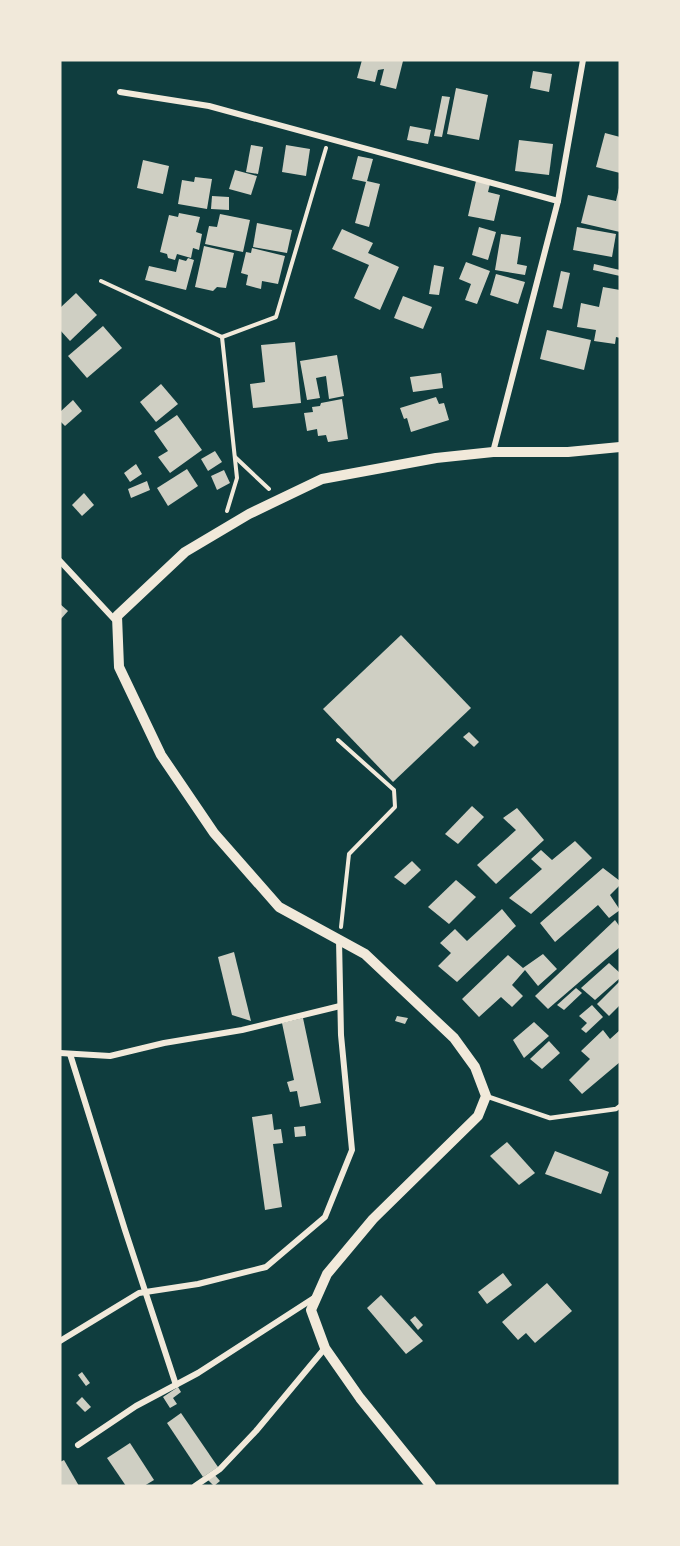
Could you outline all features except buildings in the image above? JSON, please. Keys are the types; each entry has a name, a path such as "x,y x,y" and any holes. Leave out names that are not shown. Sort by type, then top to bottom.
{"street":[{"path":"493,452 558,201 583,60"},
{"path":"120,92 209,106 558,201"},
{"path":"60,561 114,619 185,552 249,514 322,479 436,458 493,452 568,452 620,447"},
{"path":"117,616 119,667 161,755 214,833 279,908 365,954 454,1038 475,1067 486,1096 478,1116 373,1219 327,1274 311,1311 325,1348 360,1398 431,1486"},
{"path":"60,1341 139,1293 198,1284 266,1267 325,1217 352,1150 341,1035 339,940"},
{"path":"60,1053 110,1056 164,1043 242,1030 340,1006"},
{"path":"70,1054 176,1385"},
{"path":"78,1444 136,1406 198,1373 317,1296"},
{"path":"195,1486 220,1469 256,1431 325,1348"}],"lane":[{"path":"486,1096 550,1118 616,1109 620,1106"}],"path":[{"path":"101,281 222,337 276,317 328,139"},
{"path":"221,531 237,478 222,337"},
{"path":"235,457 279,500"},
{"path":"338,740 394,790 395,807 349,854 339,940"}]}
